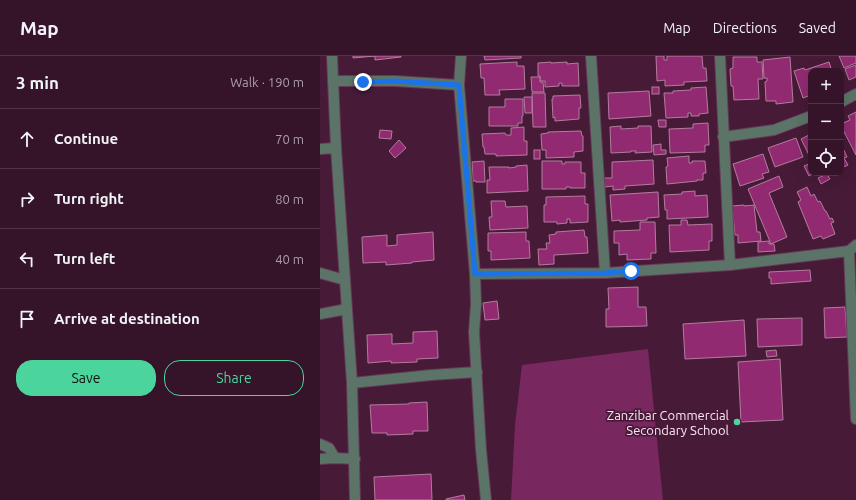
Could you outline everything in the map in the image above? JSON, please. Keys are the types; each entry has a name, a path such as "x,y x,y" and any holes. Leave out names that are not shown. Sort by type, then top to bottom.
{"street":[{"path":"332,56 336,148 352,383 355,500"},
{"path":"461,56 459,85 475,274 476,304 474,332 486,500"},
{"path":"591,56 604,273"},
{"path":"720,56 730,266"},
{"path":"333,81 395,81 459,85"},
{"path":"844,100 856,94"},
{"path":"723,137 774,130 808,117"},
{"path":"320,149 336,148"},
{"path":"475,274 604,273 730,266 853,248 856,419"},
{"path":"320,273 345,280"},
{"path":"320,314 347,309"},
{"path":"352,383 477,372"},
{"path":"320,444 329,448 335,458"},
{"path":"320,459 355,459"}],"shaded area":[{"path":"648,349 663,500 511,500 515,425 522,365"}],"building":[{"path":"353,56 375,56 353,58"},
{"path":"375,56 401,56 401,57 375,60"},
{"path":"484,56 521,56 521,58 485,60"},
{"path":"656,56 664,56 664,60 667,60 667,56 702,56 703,68 706,68 707,81 684,82 684,85 665,86 665,80 657,81"},
{"path":"839,56 856,56 856,63 844,68"},
{"path":"733,57 757,57 757,62 762,62 763,79 758,79 759,99 734,100 730,69 733,68"},
{"path":"790,57 793,102 776,104 776,101 766,101 765,82 767,81 767,78 764,78 763,60"},
{"path":"517,62 517,66 524,66 525,89 499,90 500,95 485,95 484,78 481,78 480,64"},
{"path":"567,62 567,64 578,63 579,86 562,86 562,83 559,83 559,86 545,87 545,81 540,81 540,76 538,76 538,63"},
{"path":"829,62 831,68 811,68"},
{"path":"856,65 856,77 849,80 845,69"},
{"path":"804,68 805,70 808,69 808,96 803,98 794,71"},
{"path":"531,77 540,77 540,82 543,82 544,92 532,92"},
{"path":"652,87 659,87 659,94 652,94"},
{"path":"706,87 708,113 699,114 699,116 691,116 691,113 688,113 688,117 666,118 664,93 673,93 673,91"},
{"path":"649,91 651,116 609,119 608,93"},
{"path":"532,93 545,93 546,127 533,127"},
{"path":"580,95 581,108 579,108 579,119 555,121 555,117 553,118 553,96"},
{"path":"524,97 532,97 532,113 525,113"},
{"path":"505,99 523,99 522,123 518,123 518,126 489,126 489,107 505,107"},
{"path":"856,112 856,155 844,132 844,123 850,120 848,116"},
{"path":"658,120 666,120 666,127 659,127"},
{"path":"708,123 709,145 705,145 705,152 670,153 669,129 693,128 693,124"},
{"path":"621,126 621,129 638,128 638,126 651,126 652,152 635,153 636,151 631,151 611,153 610,127"},
{"path":"524,127 524,141 527,141 527,155 496,156 496,154 485,154 482,134 505,133 506,135 511,135 511,128"},
{"path":"380,130 392,131 391,139 379,138"},
{"path":"581,131 583,136 583,151 574,152 574,157 546,158 546,150 542,150 541,134 548,132"},
{"path":"808,136 808,153 801,139"},
{"path":"796,138 803,157 775,167 768,148"},
{"path":"399,140 406,148 395,158 389,151"},
{"path":"661,144 661,150 666,150 666,154 654,155 653,145"},
{"path":"534,150 540,150 540,159 534,159"},
{"path":"844,150 847,157 844,158"},
{"path":"763,154 769,172 762,174 764,178 740,186 733,164"},
{"path":"689,156 689,163 692,163 692,161 705,161 706,173 703,173 703,180 667,184 667,158"},
{"path":"844,158 848,165 844,167"},
{"path":"653,160 654,184 625,186 625,189 613,190 613,186 605,187 604,178 612,178 612,162"},
{"path":"484,161 485,182 473,181 472,162"},
{"path":"542,161 562,161 562,164 565,164 565,162 581,162 581,173 585,173 585,188 566,187 566,189 542,189"},
{"path":"808,164 808,174 804,166"},
{"path":"527,165 528,191 487,193 487,180 490,180 489,167 509,168"},
{"path":"779,176 783,187 769,193 787,237 771,244 748,189"},
{"path":"828,176 830,179 821,184 818,178"},
{"path":"807,187 811,196 814,194 818,202 820,201 830,219 832,218 834,222 831,223 835,234 823,239 821,236 813,239 798,202 801,200 797,192"},
{"path":"695,191 695,196 707,195 708,217 667,219 664,195 682,194 682,192"},
{"path":"658,192 659,217 647,218 647,220 620,222 620,220 612,221 610,195"},
{"path":"585,196 585,204 588,204 588,222 570,223 570,219 567,219 567,223 557,224 557,222 544,222 544,205 546,205 546,197"},
{"path":"491,201 505,201 506,207 527,206 528,228 490,230 489,217 492,217"},
{"path":"754,205 757,232 760,232 761,241 738,243 738,235 735,235 732,206"},
{"path":"681,220 687,220 688,225 712,224 712,241 709,241 709,250 670,252 669,225 681,225"},
{"path":"640,222 655,222 656,253 651,253 651,259 627,260 627,254 619,255 619,243 614,243 614,231 640,230"},
{"path":"584,230 585,237 587,237 588,253 554,255 554,264 539,265 538,249 547,249 546,243 550,243 549,235 556,234 556,232"},
{"path":"433,232 434,260 386,265 386,262 363,263 362,237 387,235 387,246 397,245 397,235"},
{"path":"526,232 526,241 529,241 530,258 491,260 491,251 488,251 488,233"},
{"path":"769,241 769,244 774,244 775,251 758,252 758,242"},
{"path":"810,270 811,281 771,284 771,278 769,278 769,272"},
{"path":"638,287 638,307 646,307 647,326 606,327 606,309 609,309 608,288"},
{"path":"497,301 499,319 485,320 483,303"},
{"path":"845,307 847,337 825,338 824,308"},
{"path":"802,318 802,345 758,347 757,319"},
{"path":"744,320 746,356 685,359 683,324"},
{"path":"437,331 438,358 417,359 417,362 391,363 391,361 368,363 367,335 392,334 392,344 413,343 413,332"},
{"path":"776,350 777,356 767,357 766,351"},
{"path":"780,359 783,420 741,422 738,362"},
{"path":"427,402 428,431 413,431 413,434 387,435 387,433 372,433 370,405"},
{"path":"431,474 432,500 375,500 374,477"},
{"path":"464,495 465,500 446,500 446,499"}],"place":[{"name":"Zanzibar Commercial Secondary School","path":"737,422"}],"route":[{"path":"363,82 395,81 459,85 475,274 604,273 631,271"}]}
